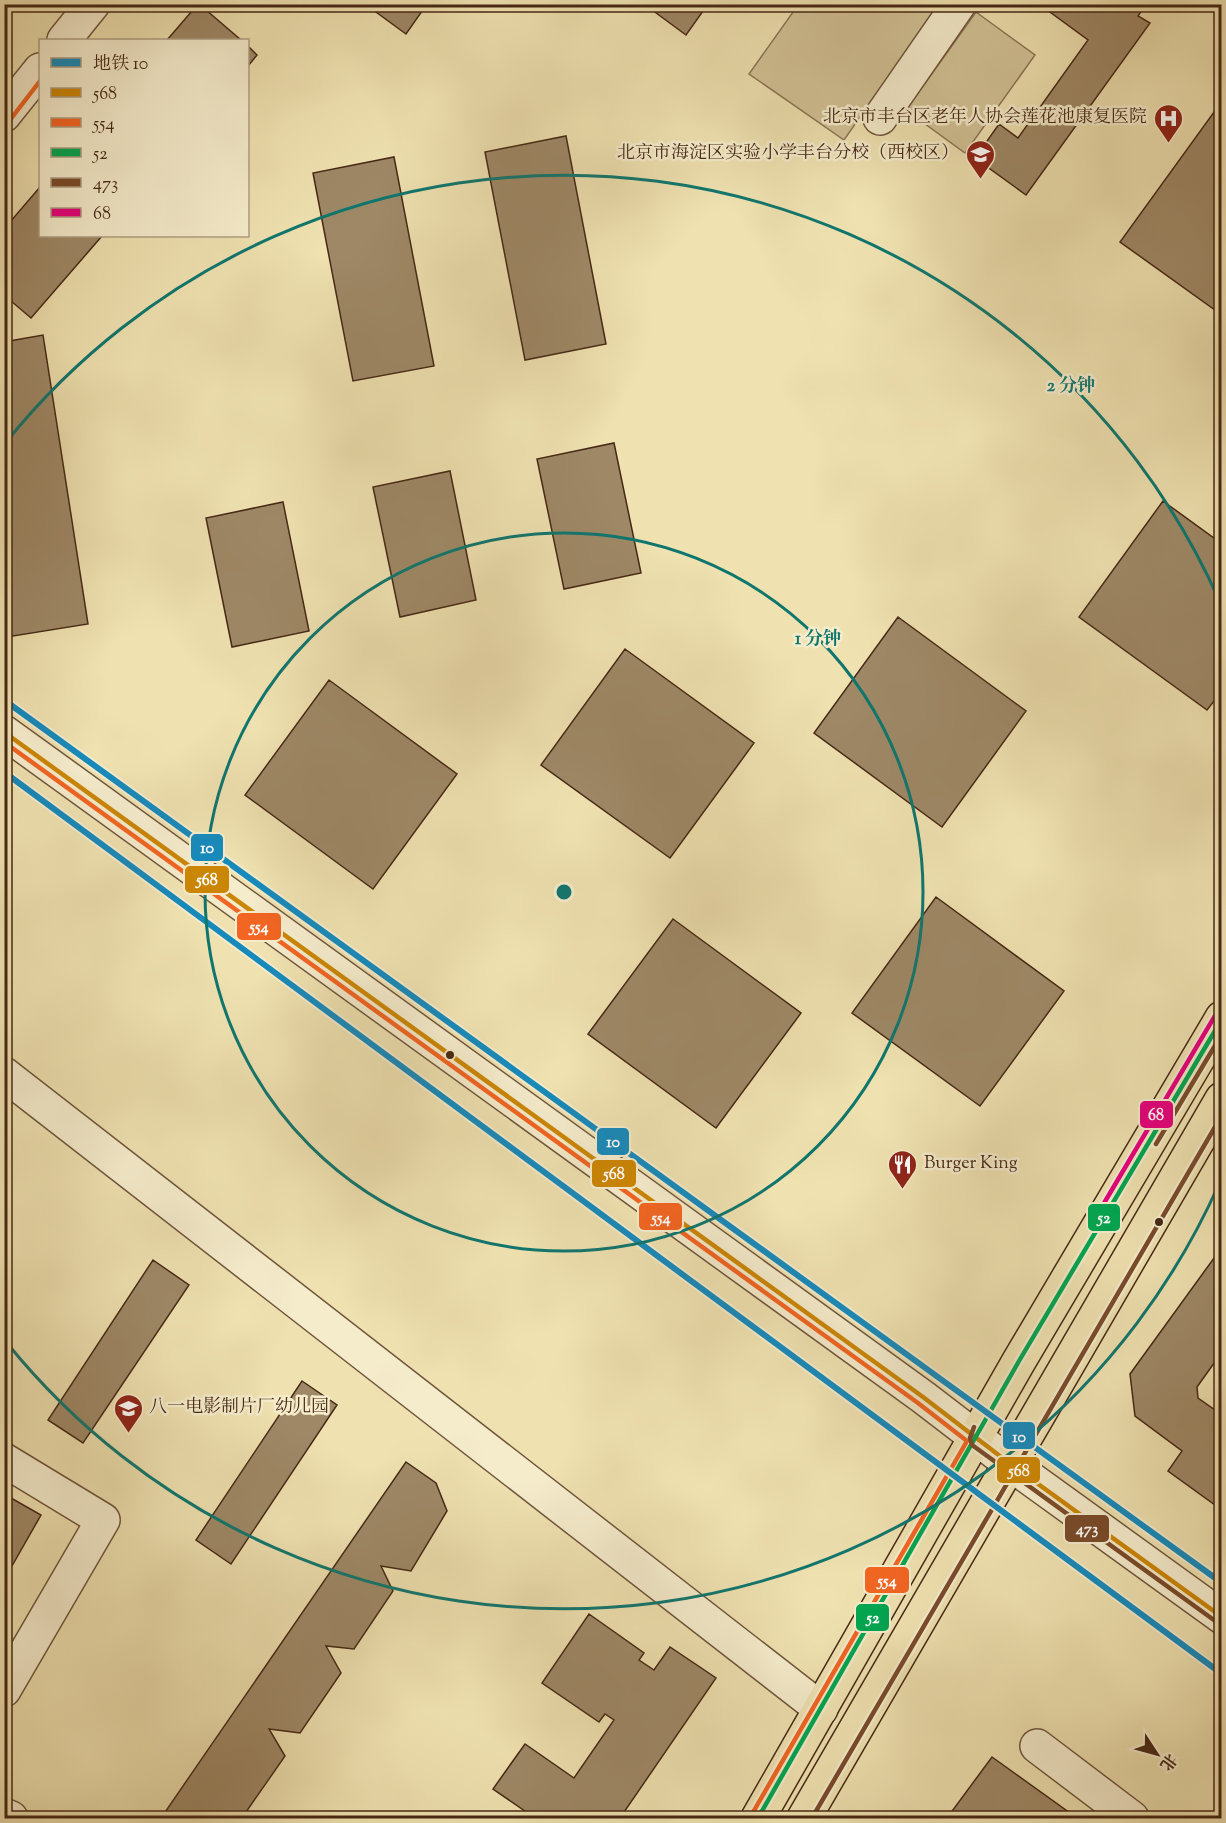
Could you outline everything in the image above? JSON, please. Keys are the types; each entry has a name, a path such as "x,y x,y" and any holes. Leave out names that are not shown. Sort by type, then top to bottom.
{"main road":[{"path":"758,1818 1025,1351 1221,1018"},
{"path":"804,1818 1221,1099"}],"street":[{"path":"65,39 93,4"},
{"path":"880,118 959,4"},
{"path":"4,115 39,71"},
{"path":"4,732 904,1383 1221,1617"},
{"path":"4,1074 821,1709"},
{"path":"4,1460 103,1520 4,1690"},
{"path":"1037,1746 1132,1818"},
{"path":"4,1815 11,1818"}],"shaded area":[{"path":"798,5 938,5 844,140 749,74"},
{"path":"976,12 1035,55 965,153 906,110"}],"building":[{"path":"199,4 240,39 168,39"},
{"path":"365,4 427,4 406,34"},
{"path":"644,4 708,4 686,35"},
{"path":"1039,4 1146,4 1138,16 1150,23 1026,195 975,158 999,124 1018,138 1088,40"},
{"path":"249,47 257,55 249,65"},
{"path":"1222,101 1222,315 1120,242"},
{"path":"566,136 606,344 525,360 485,152"},
{"path":"394,157 434,366 353,381 313,173"},
{"path":"39,188 39,237 101,237 31,318 4,295 4,229"},
{"path":"43,335 88,624 7,637 4,622 4,342"},
{"path":"614,443 641,573 564,589 537,459"},
{"path":"450,471 476,600 400,617 373,487"},
{"path":"1163,501 1222,544 1222,691 1207,710 1079,617"},
{"path":"283,502 309,631 232,647 206,518"},
{"path":"898,617 1026,711 942,827 814,733"},
{"path":"625,649 754,743 670,858 541,765"},
{"path":"329,680 457,774 373,889 245,795"},
{"path":"936,897 1064,991 980,1106 852,1013"},
{"path":"673,919 801,1013 716,1128 588,1034"},
{"path":"1222,1247 1222,1352 1197,1387 1198,1398 1222,1415 1222,1510 1168,1471 1182,1451 1135,1416 1130,1374"},
{"path":"153,1260 189,1285 83,1443 48,1420"},
{"path":"302,1381 337,1405 231,1564 196,1540"},
{"path":"406,1462 436,1483 447,1511 411,1571 381,1566 393,1591 354,1649 326,1646 341,1673 300,1733 269,1729 285,1756 246,1812 217,1818 161,1818"},
{"path":"4,1494 41,1515 4,1580"},
{"path":"589,1614 644,1653 639,1660 654,1670 670,1647 716,1678 620,1818 535,1818 493,1789 525,1744 574,1778 614,1720 605,1714 599,1722 542,1683"},
{"path":"992,1757 1077,1818 947,1818"}],"metro line":[{"name":"10","path":"4,700 1222,1583"},
{"name":"10","path":"4,772 1222,1674"}],"transit line":[{"name":"554","path":"10,120 39,82"},
{"name":"568","path":"4,732 923,1397 1009,1463 1222,1617"},
{"name":"554","path":"4,742 918,1403 967,1441 752,1814"},
{"name":"68","path":"1097,1215 1216,1014"},
{"name":"52","path":"758,1818 1019,1361 1222,1019"},
{"name":"473","path":"1156,1144 1222,1034"},
{"name":"473","path":"812,1818 1222,1115"},
{"name":"473","path":"974,1427 970,1438 972,1445 1218,1623"}],"place":[{"name":"北京市丰台区老年人协会莲花池康复医院","path":"1168,144"},
{"name":"北京市海淀区实验小学丰台分校（西校区）","path":"980,180"},
{"name":"Burger King","path":"903,1190"},
{"name":"八一电影制片厂幼儿园","path":"128,1434"}]}
